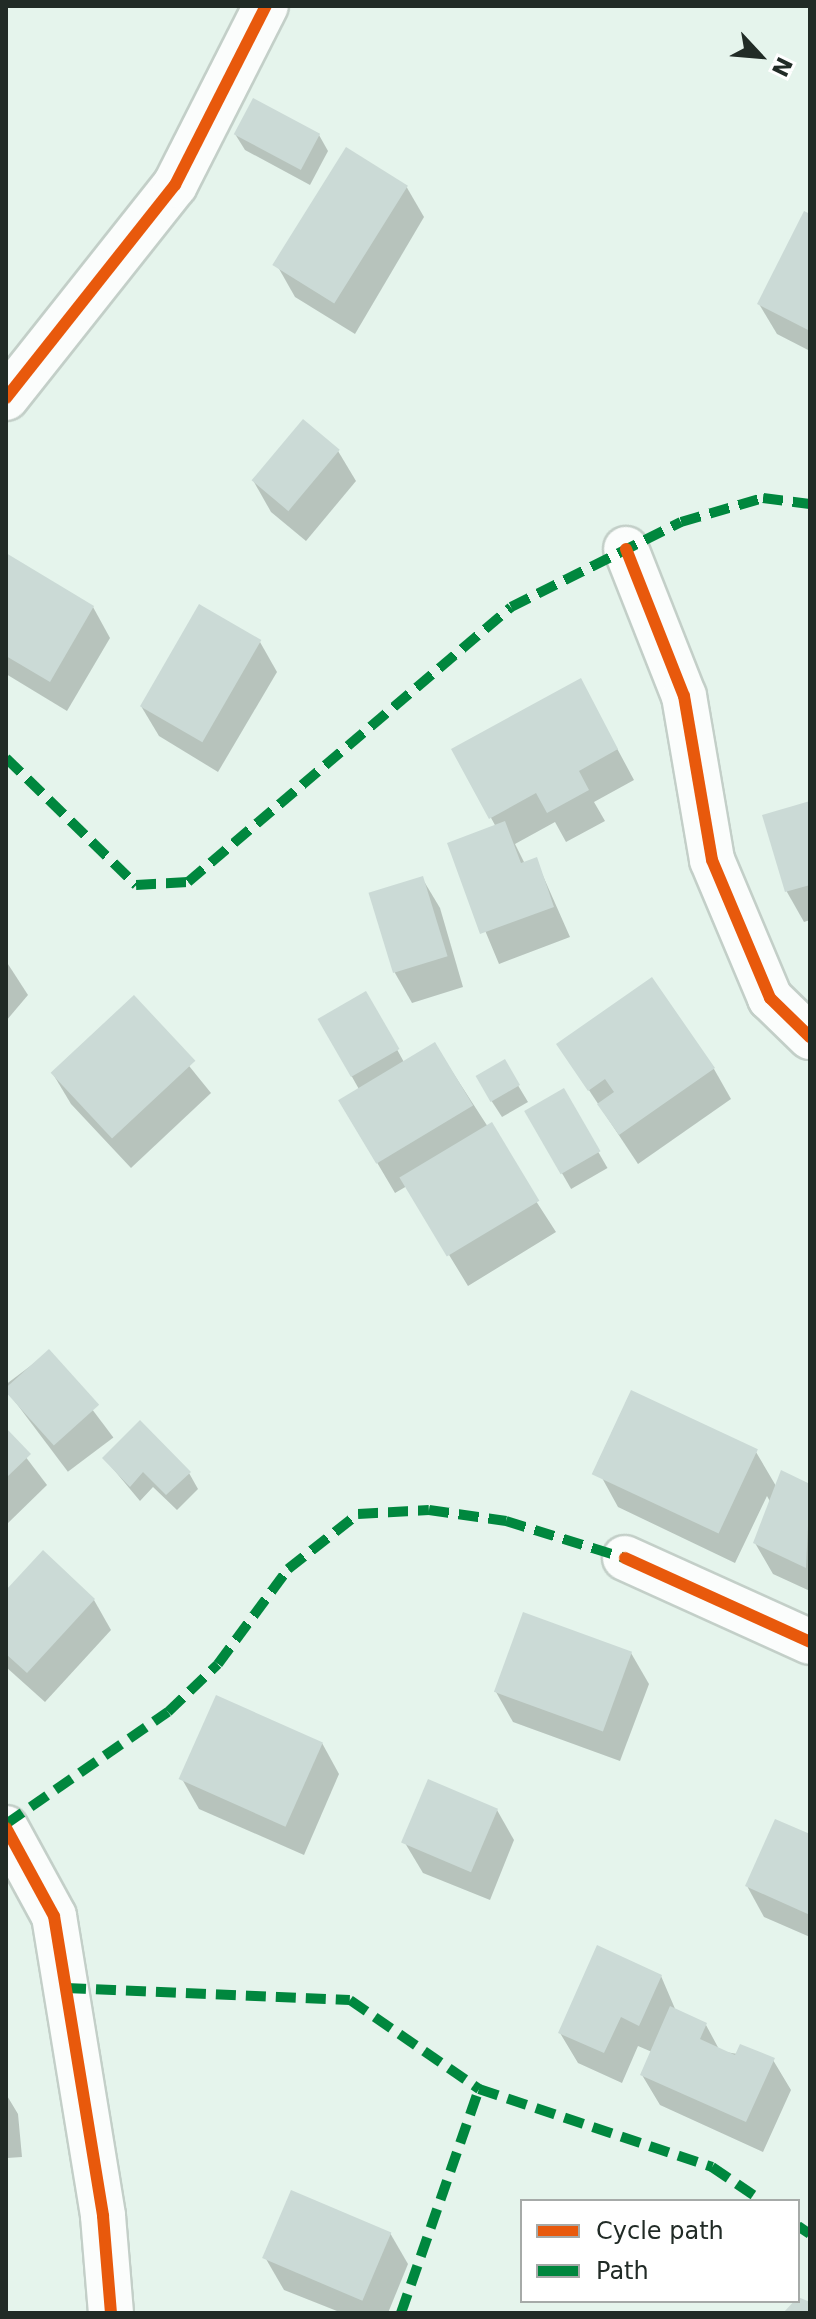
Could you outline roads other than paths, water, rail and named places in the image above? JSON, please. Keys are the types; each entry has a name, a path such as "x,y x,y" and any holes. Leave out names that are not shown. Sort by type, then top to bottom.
{"street":[{"path":"6,398 175,185 266,6"},
{"path":"626,549 684,696 712,860 770,998 810,1037"},
{"path":"625,1558 810,1642"},
{"path":"6,1828 54,1916 103,2216 111,2313"}]}
